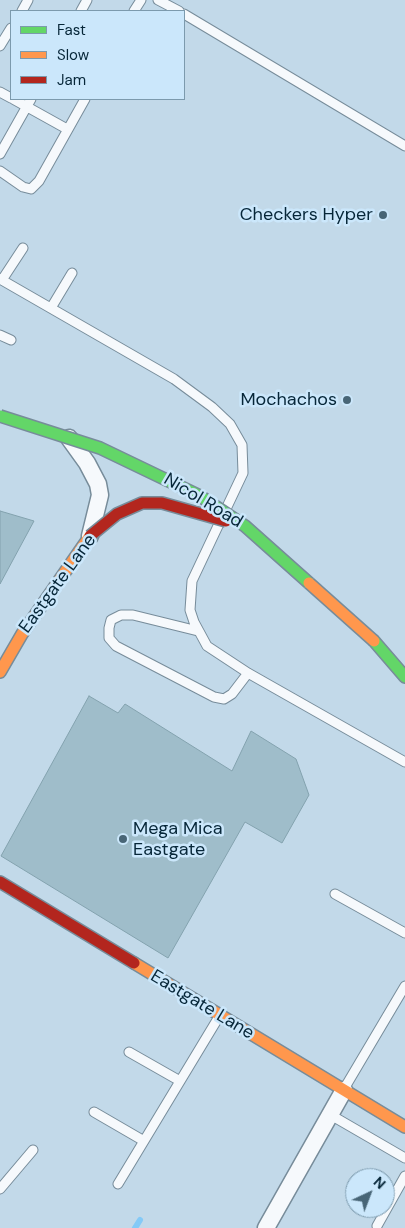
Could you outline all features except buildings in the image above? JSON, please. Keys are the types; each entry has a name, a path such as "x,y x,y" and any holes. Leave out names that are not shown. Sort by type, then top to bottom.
{"street":[{"name":"Nicol Road","path":"0,416 116,455 200,496 245,526 374,641 405,664"},
{"path":"69,438 88,464 98,484 100,495 90,536"},
{"name":"Eastgate Lane","path":"0,672 22,634 90,536 117,514 142,503 162,503 245,526"},
{"name":"Nicol Road","path":"374,641 405,677"},
{"name":"Eastgate Lane","path":"0,882 405,1127"},
{"path":"266,1228 344,1090"}],"lane":[{"path":"158,0 177,10"},
{"path":"185,15 405,146"},
{"path":"0,46 10,30"},
{"path":"0,171 23,187 31,189 39,181 83,100"},
{"path":"0,154 28,102 67,129"},
{"path":"23,248 1,280 174,379 212,407 237,434 243,458 241,480 197,566 191,587 190,610 198,631 207,646 248,673 405,762"},
{"path":"51,308 72,273"},
{"path":"0,335 11,340"},
{"path":"198,631 133,615 121,615 111,620 109,638 116,646 214,697 224,699 232,694 248,673"},
{"path":"335,894 405,933"},
{"path":"344,1090 405,986"},
{"path":"118,1184 220,1015"},
{"path":"129,1052 180,1081"},
{"path":"94,1112 144,1141"},
{"path":"329,1114 405,1158"},
{"path":"0,1189 33,1150"},
{"path":"377,1226 405,1176"}],"waterway":[{"path":"135,1228 140,1220"}],"traffic: fast":[{"path":"0,416 100,448 200,496 245,526 309,583"},
{"path":"374,641 405,677"}],"traffic: slow":[{"path":"0,672 22,634 90,536"},
{"path":"309,583 374,641"},
{"path":"134,963 405,1127"}],"traffic: jam":[{"path":"90,536 117,514 142,503 162,503 226,521"},
{"path":"0,882 134,963"}],"place":[{"name":"Checkers Hyper","path":"383,215"},
{"name":"Mochachos","path":"347,400"},
{"name":"Mega Mica Eastgate","path":"123,839"}]}
